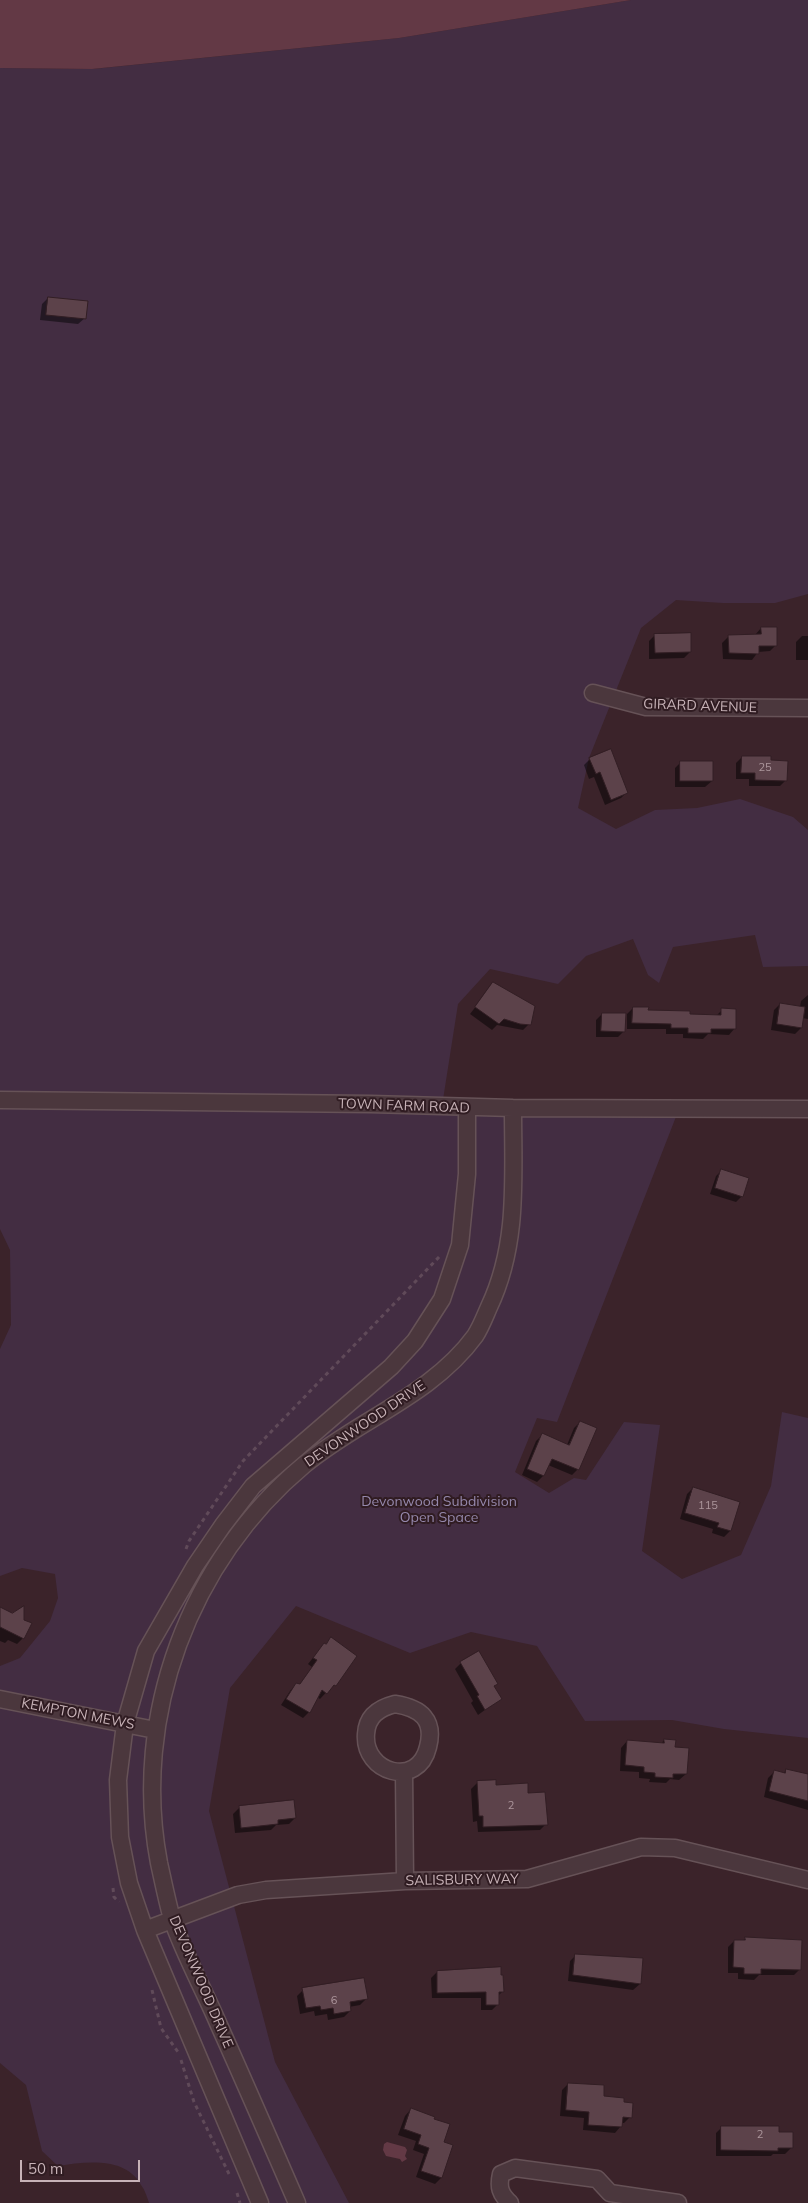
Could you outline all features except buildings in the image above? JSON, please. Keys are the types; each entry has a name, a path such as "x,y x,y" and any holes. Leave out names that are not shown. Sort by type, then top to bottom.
{"street":[{"name":"GIRARD AVENUE","path":"593,693 646,706 808,708"},
{"name":"TOWN FARM ROAD","path":"0,1100 371,1104 467,1108 808,1109"},
{"name":"DEVONWOOD DRIVE","path":"260,2203 145,1930 129,1883 120,1837 118,1780 125,1724 146,1651 195,1566 223,1525 253,1486 391,1367 416,1340 442,1299 460,1245 467,1174 467,1108"},
{"name":"DEVONWOOD DRIVE","path":"297,2203 173,1920 159,1862 154,1820 155,1730 168,1674 186,1624 210,1575 238,1533 303,1466 340,1439 399,1402 445,1368 476,1335 502,1277 510,1241 513,1206 513,1108"},
{"name":"KEMPTON MEWS","path":"0,1699 155,1730"},
{"path":"395,1704 416,1709 429,1726 428,1748 424,1759 415,1769 404,1772 386,1770 376,1763 369,1753 365,1741 369,1721 376,1711 395,1704"},
{"path":"404,1772 405,1881"},
{"name":"SALISBURY WAY","path":"145,1930 238,1895 266,1890 405,1881 527,1879 641,1847 675,1848 808,1880"},
{"path":"510,2203 503,2197 498,2185 501,2174 515,2168 597,2179 605,2198 678,2203"}],"path":[{"path":"184,1556 189,1541 244,1461 443,1252"},
{"path":"112,1879 114,1897 120,1904"},
{"path":"151,1982 153,2000 161,2028 179,2053 194,2102 225,2169 235,2183"},
{"path":"237,2192 240,2203"}],"green space":[{"name":"Devonwood Subdivision Open Space","path":"631,0 808,0 808,594 775,603 723,603 676,600 641,628 589,758 578,808 616,829 655,810 697,808 740,799 793,817 808,830 808,966 763,967 755,935 673,947 659,983 648,975 633,939 586,956 558,984 490,969 458,1004 442,1106 679,1109 557,1422 537,1418 515,1472 549,1493 574,1478 586,1480 624,1422 660,1425 642,1551 682,1579 741,1555 771,1486 782,1412 808,1418 808,1738 724,1729 672,1720 585,1721 537,1646 471,1632 410,1653 296,1606 230,1688 209,1811 275,2062 349,2203 149,2203 142,2187 134,2176 125,2169 104,2163 80,2163 58,2166 42,2151 26,2085 0,2063 0,1666 20,1658 50,1621 58,1598 55,1574 22,1568 0,1576 0,1349 11,1325 10,1250 0,1229 0,68 93,69 399,38"}],"shaded area":[{"path":"0,0 631,0 399,38 92,69 0,68"},
{"path":"387,2142 405,2147 407,2159 402,2162 400,2159 386,2156 383,2150 384,2144"}]}
